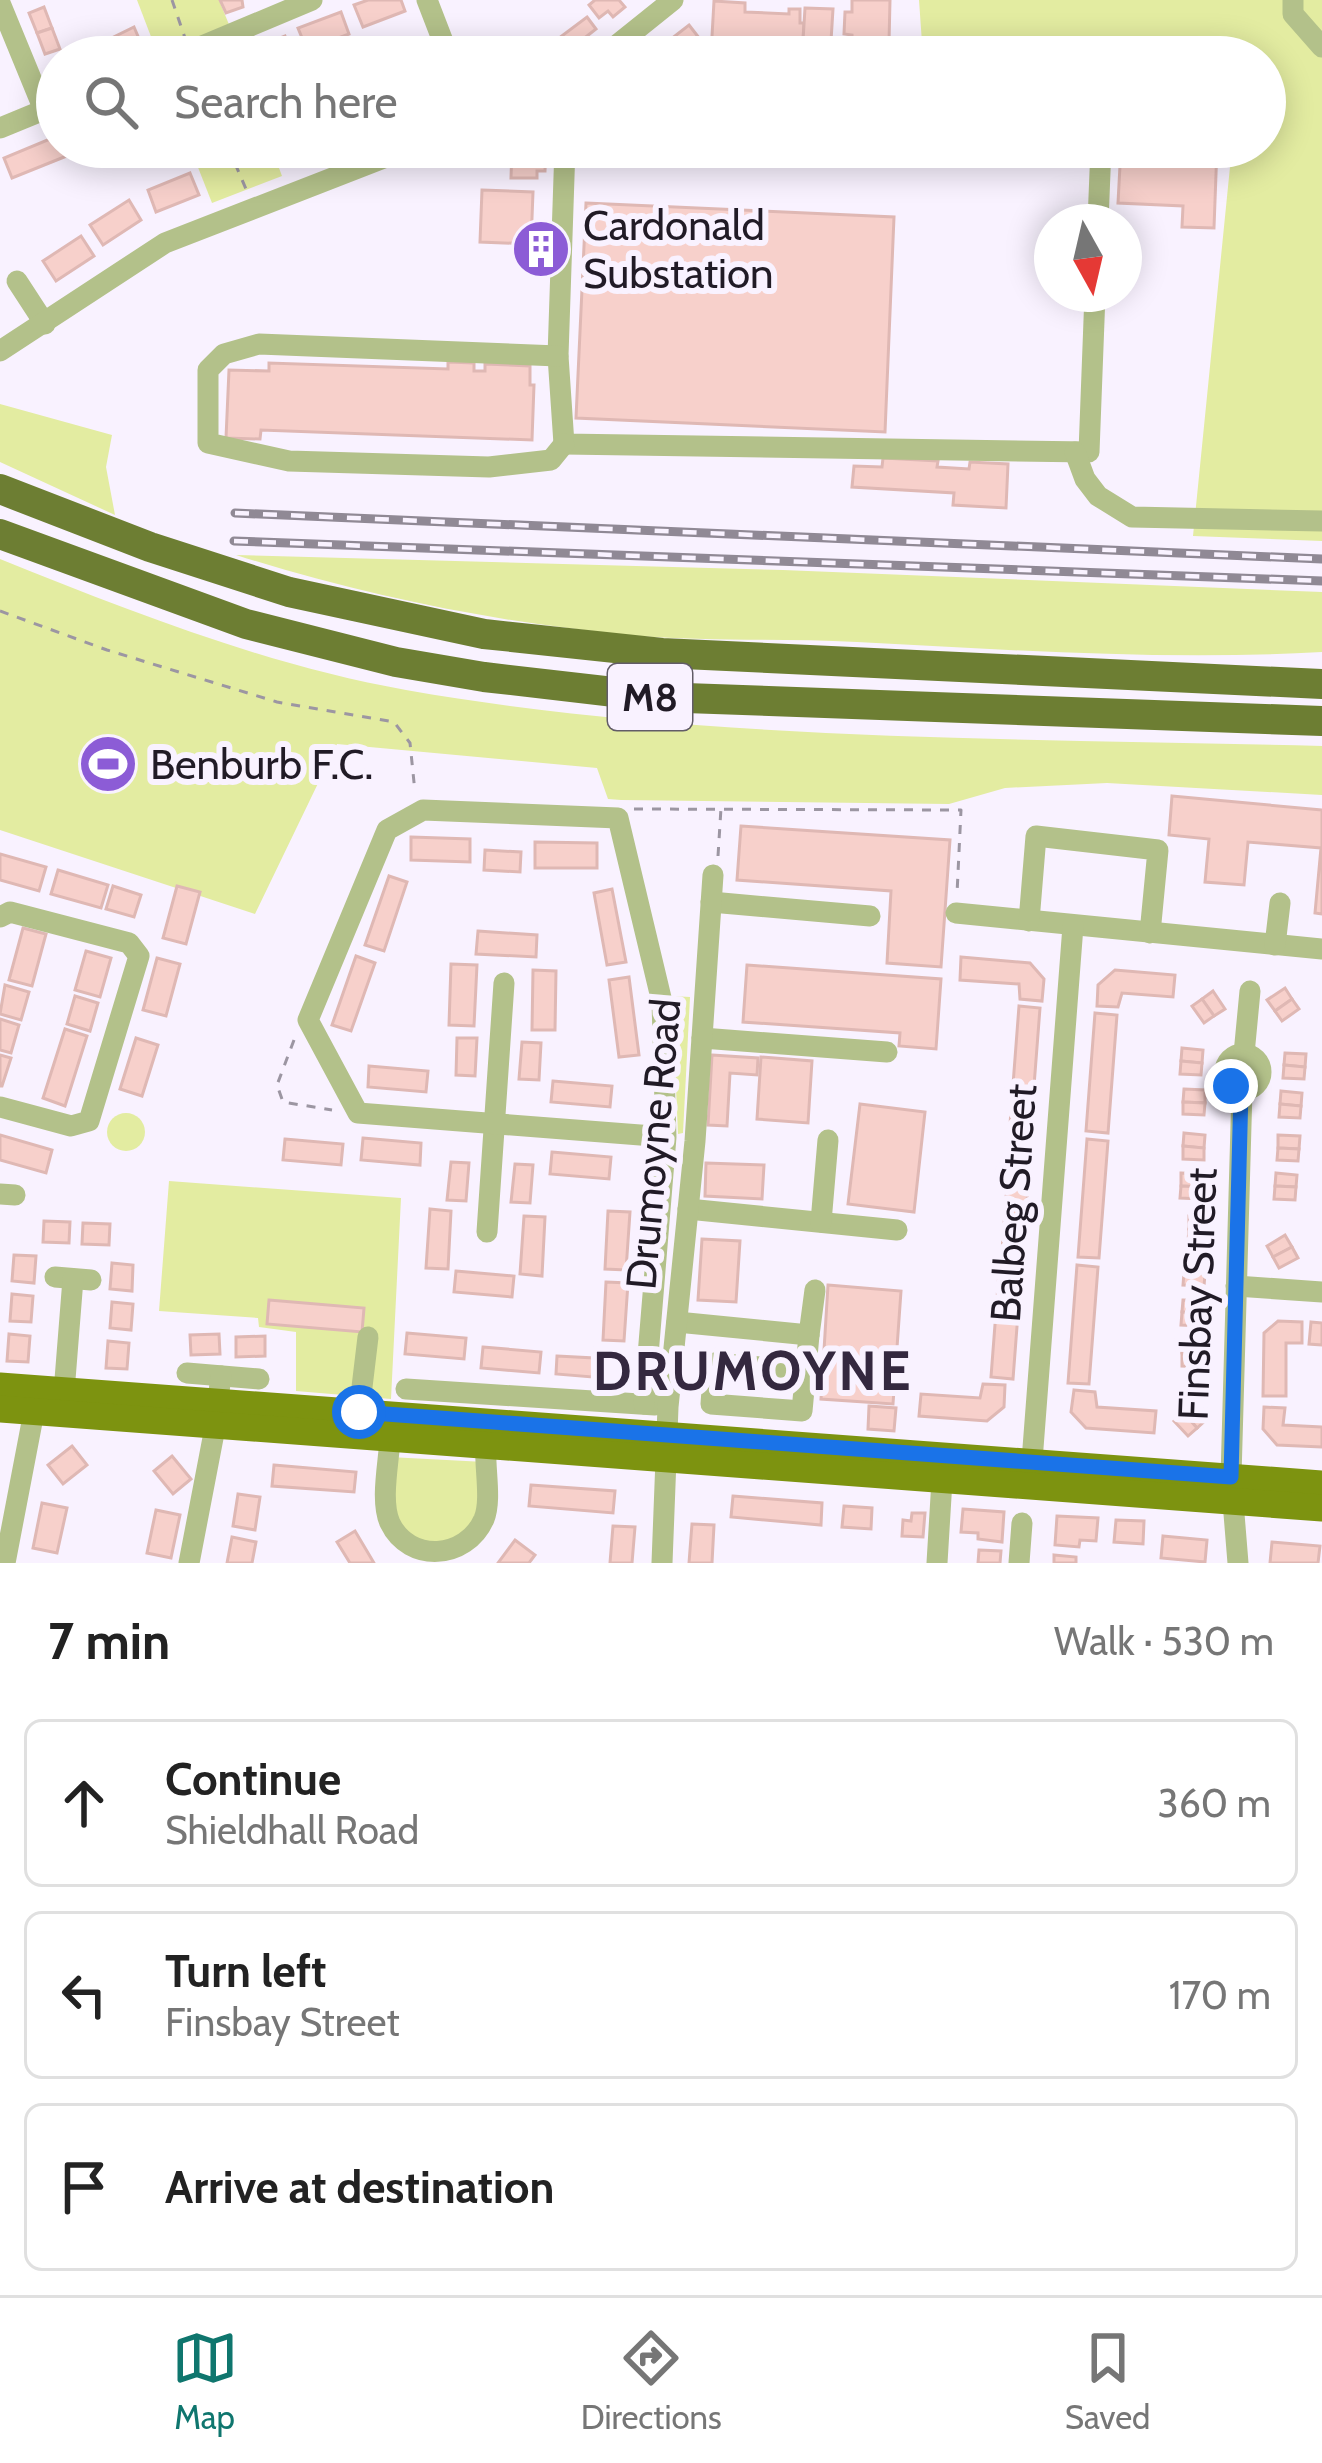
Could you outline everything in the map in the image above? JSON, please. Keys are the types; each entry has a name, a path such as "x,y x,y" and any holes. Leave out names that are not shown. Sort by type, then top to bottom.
{"highway":[{"name":"M8","path":"1,489 150,547 289,592 484,634 662,653 1322,684"},
{"name":"M8","path":"0,534 246,623 396,662 484,677 657,697 1322,721"},
{"path":"1152,674 1322,664"}],"main road":[{"path":"0,1386 46,1398 218,1401 359,1412 942,1480 1031,1474"},
{"path":"0,1409 46,1398"},
{"path":"218,1401 390,1438 668,1448 1233,1489 1322,1484"},
{"path":"1233,1489 1322,1508"}],"street":[{"path":"225,36 312,0"},
{"path":"427,0 441,36"},
{"path":"628,36 673,0"},
{"path":"1293,0 1293,14 1322,47"},
{"path":"0,3 36,79"},
{"path":"0,128 36,114"},
{"path":"3,350 164,243 358,168"},
{"path":"558,356 259,344 224,354 208,370 208,443 289,461 488,466 551,460 564,444 558,356 564,168"},
{"path":"1099,204 1100,168"},
{"path":"17,280 45,324"},
{"path":"564,444 1089,452 1094,312"},
{"path":"1075,452 1084,479 1098,496 1132,517 1322,521"},
{"path":"618,818 423,810 387,830 308,1020 358,1113 666,1137"},
{"name":"Drumoyne Road","path":"618,818 662,1002 666,1137 644,1404"},
{"path":"1029,921 1036,836 1158,850 1150,933"},
{"name":"Drumoyne Road","path":"662,1563 668,1407 713,875"},
{"path":"711,902 870,916"},
{"path":"1275,945 1280,903"},
{"path":"0,1107 70,1126 89,1121 139,956 129,943 10,912 1,915"},
{"path":"956,913 1322,949"},
{"name":"Balbeg Street","path":"1031,1474 1073,926"},
{"path":"486,1233 503,984"},
{"name":"Finsbay Street","path":"1238,1563 1233,1489 1241,1090 1253,1087 1260,1076 1255,1059 1244,1054 1250,991"},
{"path":"702,1037 886,1052"},
{"path":"821,1222 828,1140"},
{"path":"688,1208 897,1230"},
{"path":"5,1563 73,1278"},
{"path":"1236,1286 1322,1292"},
{"path":"806,1371 714,1364 711,1404 802,1411 815,1290"},
{"path":"676,1322 809,1335"},
{"path":"359,1412 368,1336"},
{"path":"188,1373 218,1401"},
{"path":"218,1401 259,1379"},
{"path":"406,1389 668,1407"},
{"path":"189,1563 218,1401"},
{"path":"390,1438 387,1517 400,1541 424,1554 452,1551 473,1540 487,1514 487,1444"},
{"path":"937,1563 942,1480"},
{"path":"1019,1563 1022,1523"}],"path":[{"path":"172,0 182,36"},
{"path":"237,168 239,174"},
{"path":"0,611 107,650 277,702 394,722 410,743 414,790 423,810"},
{"path":"713,875 721,844 721,808"},
{"path":"618,818 628,809 961,810 956,913"},
{"path":"308,1020 290,1047 277,1084 283,1102 358,1113"}],"green space":[{"path":"137,0 219,0 230,27 207,36 151,36"},
{"path":"919,0 1322,0 1322,541 1193,536 1230,168 1286,168 1286,36 922,36"},
{"path":"198,168 279,168 282,176 212,203"},
{"path":"0,404 112,435 106,467 115,515 0,462"},
{"path":"236,555 783,570 1322,592 1322,652 1148,655 629,635 430,606"},
{"path":"0,559 251,652 406,690 632,720 747,728 1322,746 1322,795 1107,783 1005,788 949,804 621,800 608,799 597,768 337,744 255,914 0,830"},
{"path":"672,996 690,997 683,1133 678,1134"},
{"path":"126,1113 139,1119 145,1132 139,1145 126,1151 113,1145 107,1132 113,1119"},
{"path":"169,1181 401,1198 391,1399 296,1391 296,1332 259,1327 258,1318 159,1311"},
{"path":"389,1457 485,1462 486,1514 452,1551 400,1541"}],"building":[{"path":"220,0 242,0 243,7 226,13"},
{"path":"401,0 405,11 363,27 354,5"},
{"path":"595,0 619,0 625,7 613,17 608,11 599,18 589,5"},
{"path":"852,0 890,0 889,36 844,34 845,12 852,12"},
{"path":"714,1 745,3 745,12 789,14 789,9 800,9 800,23 804,23 803,36 712,36"},
{"path":"44,7 52,28 37,33 29,13"},
{"path":"805,8 833,9 831,36 803,36"},
{"path":"341,12 349,34 301,36 298,28"},
{"path":"587,17 596,29 587,36 562,36"},
{"path":"689,25 698,36 675,36"},
{"path":"134,27 138,36 116,36"},
{"path":"52,28 55,36 38,36"},
{"path":"36,145 37,168 12,178 4,158"},
{"path":"511,168 545,168 537,171 537,178 511,178"},
{"path":"1120,168 1216,168 1214,228 1182,227 1183,206 1118,203"},
{"path":"190,173 199,195 156,212 148,190"},
{"path":"482,190 533,192 531,244 480,242"},
{"path":"129,200 141,220 103,245 90,225"},
{"path":"586,203 894,217 885,432 576,418"},
{"path":"81,236 94,256 56,281 43,261"},
{"path":"448,362 474,363 474,371 485,371 485,364 530,366 532,440 261,430 260,439 226,438 229,370 269,371 269,363 448,369"},
{"path":"883,458 938,461 937,467 969,469 970,462 1008,464 1006,508 953,505 954,493 852,487 854,466 882,467"},
{"path":"1172,796 1322,810 1322,914 1315,913 1321,848 1248,842 1244,885 1205,882 1209,839 1169,835"},
{"path":"741,826 950,840 941,967 887,963 891,891 737,880"},
{"path":"411,837 470,839 470,862 411,860"},
{"path":"535,842 597,843 597,868 535,868"},
{"path":"485,850 521,852 520,872 484,870"},
{"path":"0,854 46,867 39,891 0,880"},
{"path":"58,870 108,885 101,908 51,894"},
{"path":"389,876 407,882 384,951 365,945"},
{"path":"113,886 141,895 134,917 106,909"},
{"path":"177,886 200,892 186,944 163,938"},
{"path":"612,889 626,962 607,965 594,893"},
{"path":"23,928 46,934 32,986 9,980"},
{"path":"478,931 537,935 536,957 476,954"},
{"path":"86,951 111,958 100,997 75,990"},
{"path":"356,956 375,963 351,1031 332,1025"},
{"path":"961,957 1030,963 1044,979 1042,1001 1020,999 1019,984 960,980"},
{"path":"157,958 180,964 166,1016 143,1010"},
{"path":"451,964 477,965 474,1026 449,1025"},
{"path":"747,965 941,979 936,1049 899,1046 900,1033 743,1022"},
{"path":"533,970 556,971 555,1030 532,1030"},
{"path":"1115,970 1175,975 1173,997 1122,993 1118,1007 1097,1006 1098,985"},
{"path":"629,977 639,1055 619,1057 609,980"},
{"path":"5,985 29,992 21,1020 0,1014"},
{"path":"1285,988 1292,999 1275,1011 1267,1000"},
{"path":"1213,991 1225,1009 1214,1016 1202,999"},
{"path":"75,996 98,1003 90,1031 67,1024"},
{"path":"1202,999 1214,1016 1204,1023 1192,1006"},
{"path":"1292,999 1299,1009 1282,1021 1275,1011"},
{"path":"1019,1006 1040,1008 1031,1125 1010,1124"},
{"path":"1095,1013 1117,1015 1108,1133 1086,1131"},
{"path":"0,1019 19,1025 11,1053 0,1050"},
{"path":"65,1029 87,1036 65,1106 43,1098"},
{"path":"136,1038 158,1045 142,1096 120,1089"},
{"path":"457,1038 477,1038 475,1076 456,1075"},
{"path":"522,1042 541,1043 539,1080 519,1079"},
{"path":"1182,1048 1203,1050 1202,1063 1181,1061"},
{"path":"1285,1053 1306,1054 1305,1067 1284,1065"},
{"path":"0,1055 11,1058 2,1086 0,1086"},
{"path":"712,1055 758,1058 757,1075 730,1073 727,1126 708,1125"},
{"path":"761,1057 812,1061 808,1123 757,1119"},
{"path":"1181,1061 1202,1063 1201,1075 1180,1074"},
{"path":"1284,1065 1305,1067 1304,1079 1283,1078"},
{"path":"369,1066 428,1071 426,1092 368,1087"},
{"path":"553,1081 612,1086 610,1107 551,1102"},
{"path":"1184,1089 1205,1090 1205,1103 1183,1102"},
{"path":"1281,1091 1302,1093 1301,1106 1280,1104"},
{"path":"1183,1102 1205,1103 1204,1115 1183,1114"},
{"path":"860,1104 925,1112 914,1212 848,1204"},
{"path":"1280,1104 1301,1106 1300,1118 1279,1117"},
{"path":"1011,1133 1032,1135 1023,1253 1002,1251"},
{"path":"1184,1133 1205,1135 1204,1148 1183,1146"},
{"path":"0,1135 52,1150 46,1173 0,1160"},
{"path":"1278,1135 1300,1136 1299,1149 1278,1148"},
{"path":"363,1138 421,1143 420,1165 361,1160"},
{"path":"285,1139 343,1144 341,1165 283,1160"},
{"path":"1087,1139 1108,1141 1099,1258 1078,1257"},
{"path":"1183,1146 1204,1148 1204,1160 1183,1159"},
{"path":"1278,1148 1299,1149 1298,1161 1277,1160"},
{"path":"552,1152 611,1157 609,1179 550,1174"},
{"path":"451,1162 469,1163 466,1201 447,1200"},
{"path":"706,1163 764,1165 762,1199 705,1196"},
{"path":"515,1164 533,1165 530,1203 511,1202"},
{"path":"1181,1173 1203,1174 1202,1187 1181,1186"},
{"path":"1276,1173 1297,1175 1296,1187 1275,1186"},
{"path":"1181,1186 1202,1187 1201,1199 1180,1198"},
{"path":"1275,1186 1296,1187 1295,1200 1274,1199"},
{"path":"430,1209 451,1211 448,1269 426,1268"},
{"path":"608,1211 630,1212 626,1270 605,1269"},
{"path":"524,1216 545,1217 542,1276 520,1274"},
{"path":"1189,1216 1210,1217 1210,1230 1189,1229"},
{"path":"44,1221 70,1222 69,1243 43,1242"},
{"path":"83,1223 110,1224 109,1245 82,1244"},
{"path":"1189,1229 1210,1230 1209,1243 1188,1241"},
{"path":"1285,1235 1292,1247 1273,1257 1267,1246"},
{"path":"702,1239 740,1241 736,1302 698,1300"},
{"path":"1292,1247 1298,1258 1279,1268 1273,1257"},
{"path":"14,1255 36,1256 34,1283 12,1281"},
{"path":"1000,1259 1022,1261 1013,1379 991,1377"},
{"path":"1184,1260 1206,1261 1205,1274 1184,1273"},
{"path":"112,1263 133,1265 132,1291 110,1289"},
{"path":"1077,1265 1098,1267 1089,1384 1068,1383"},
{"path":"456,1271 514,1276 512,1297 454,1292"},
{"path":"1184,1273 1205,1274 1204,1286 1183,1285"},
{"path":"606,1282 628,1283 624,1341 603,1340"},
{"path":"828,1285 901,1291 893,1404 821,1399"},
{"path":"12,1294 33,1296 31,1322 10,1321"},
{"path":"269,1300 364,1308 362,1332 267,1324"},
{"path":"1183,1300 1204,1301 1203,1314 1182,1312"},
{"path":"112,1302 133,1304 131,1330 110,1328"},
{"path":"1182,1312 1203,1314 1202,1326 1181,1325"},
{"path":"1278,1321 1302,1322 1302,1343 1286,1343 1286,1396 1263,1396 1264,1333"},
{"path":"1311,1322 1322,1323 1322,1345 1309,1344"},
{"path":"407,1333 466,1338 464,1359 405,1354"},
{"path":"9,1334 30,1336 28,1362 7,1361"},
{"path":"219,1334 220,1354 191,1355 190,1335"},
{"path":"265,1336 265,1356 236,1357 236,1337"},
{"path":"1183,1340 1204,1342 1204,1355 1182,1353"},
{"path":"108,1341 129,1343 127,1369 106,1368"},
{"path":"483,1347 541,1352 539,1373 481,1368"},
{"path":"1182,1353 1204,1355 1203,1367 1182,1366"},
{"path":"557,1356 594,1358 592,1377 556,1374"},
{"path":"983,1384 1005,1385 1004,1407 987,1421 919,1416 921,1394 980,1398"},
{"path":"1074,1390 1095,1392 1097,1407 1156,1411 1154,1433 1086,1428 1071,1412"},
{"path":"1192,1404 1207,1419 1197,1428 1183,1412"},
{"path":"869,1406 896,1408 894,1431 868,1429"},
{"path":"1264,1407 1285,1408 1283,1425 1322,1427 1322,1447 1277,1445 1263,1429"},
{"path":"1183,1412 1197,1428 1188,1436 1174,1421"},
{"path":"72,1446 87,1465 63,1484 48,1465"},
{"path":"172,1456 191,1479 173,1494 154,1471"},
{"path":"274,1465 356,1472 354,1492 272,1486"},
{"path":"531,1485 615,1491 613,1513 529,1506"},
{"path":"238,1494 260,1497 255,1530 233,1526"},
{"path":"733,1496 822,1503 821,1525 731,1517"},
{"path":"42,1503 67,1508 57,1553 33,1548"},
{"path":"844,1506 872,1508 871,1529 842,1527"},
{"path":"963,1509 1004,1512 1002,1542 961,1532"},
{"path":"156,1510 180,1515 171,1558 147,1553"},
{"path":"912,1513 925,1513 923,1537 902,1536 903,1520 911,1521"},
{"path":"1057,1516 1098,1518 1096,1541 1080,1540 1079,1547 1055,1545"},
{"path":"1116,1520 1144,1521 1143,1544 1114,1542"},
{"path":"692,1524 714,1525 712,1563 689,1563"},
{"path":"613,1526 635,1527 632,1563 610,1563"},
{"path":"355,1531 374,1563 350,1563 337,1542"},
{"path":"1163,1536 1207,1540 1205,1562 1161,1558"},
{"path":"232,1537 256,1542 252,1563 227,1563"},
{"path":"515,1540 535,1555 529,1563 498,1563"},
{"path":"1272,1542 1320,1546 1318,1563 1270,1563"},
{"path":"979,1550 1001,1551 1000,1563 978,1563"},
{"path":"1054,1555 1076,1557 1076,1563 1054,1563"}],"railway":[{"path":"235,513 1322,559"},
{"path":"234,541 1322,581"}],"place":[{"name":"Cardonald Substation","path":"541,249"},
{"name":"Benburb F.C.","path":"108,764"}],"district":[{"name":"DRUMOYNE","path":"753,1371"}],"route":[{"path":"359,1412 1231,1477 1241,1090 1231,1086"}]}
